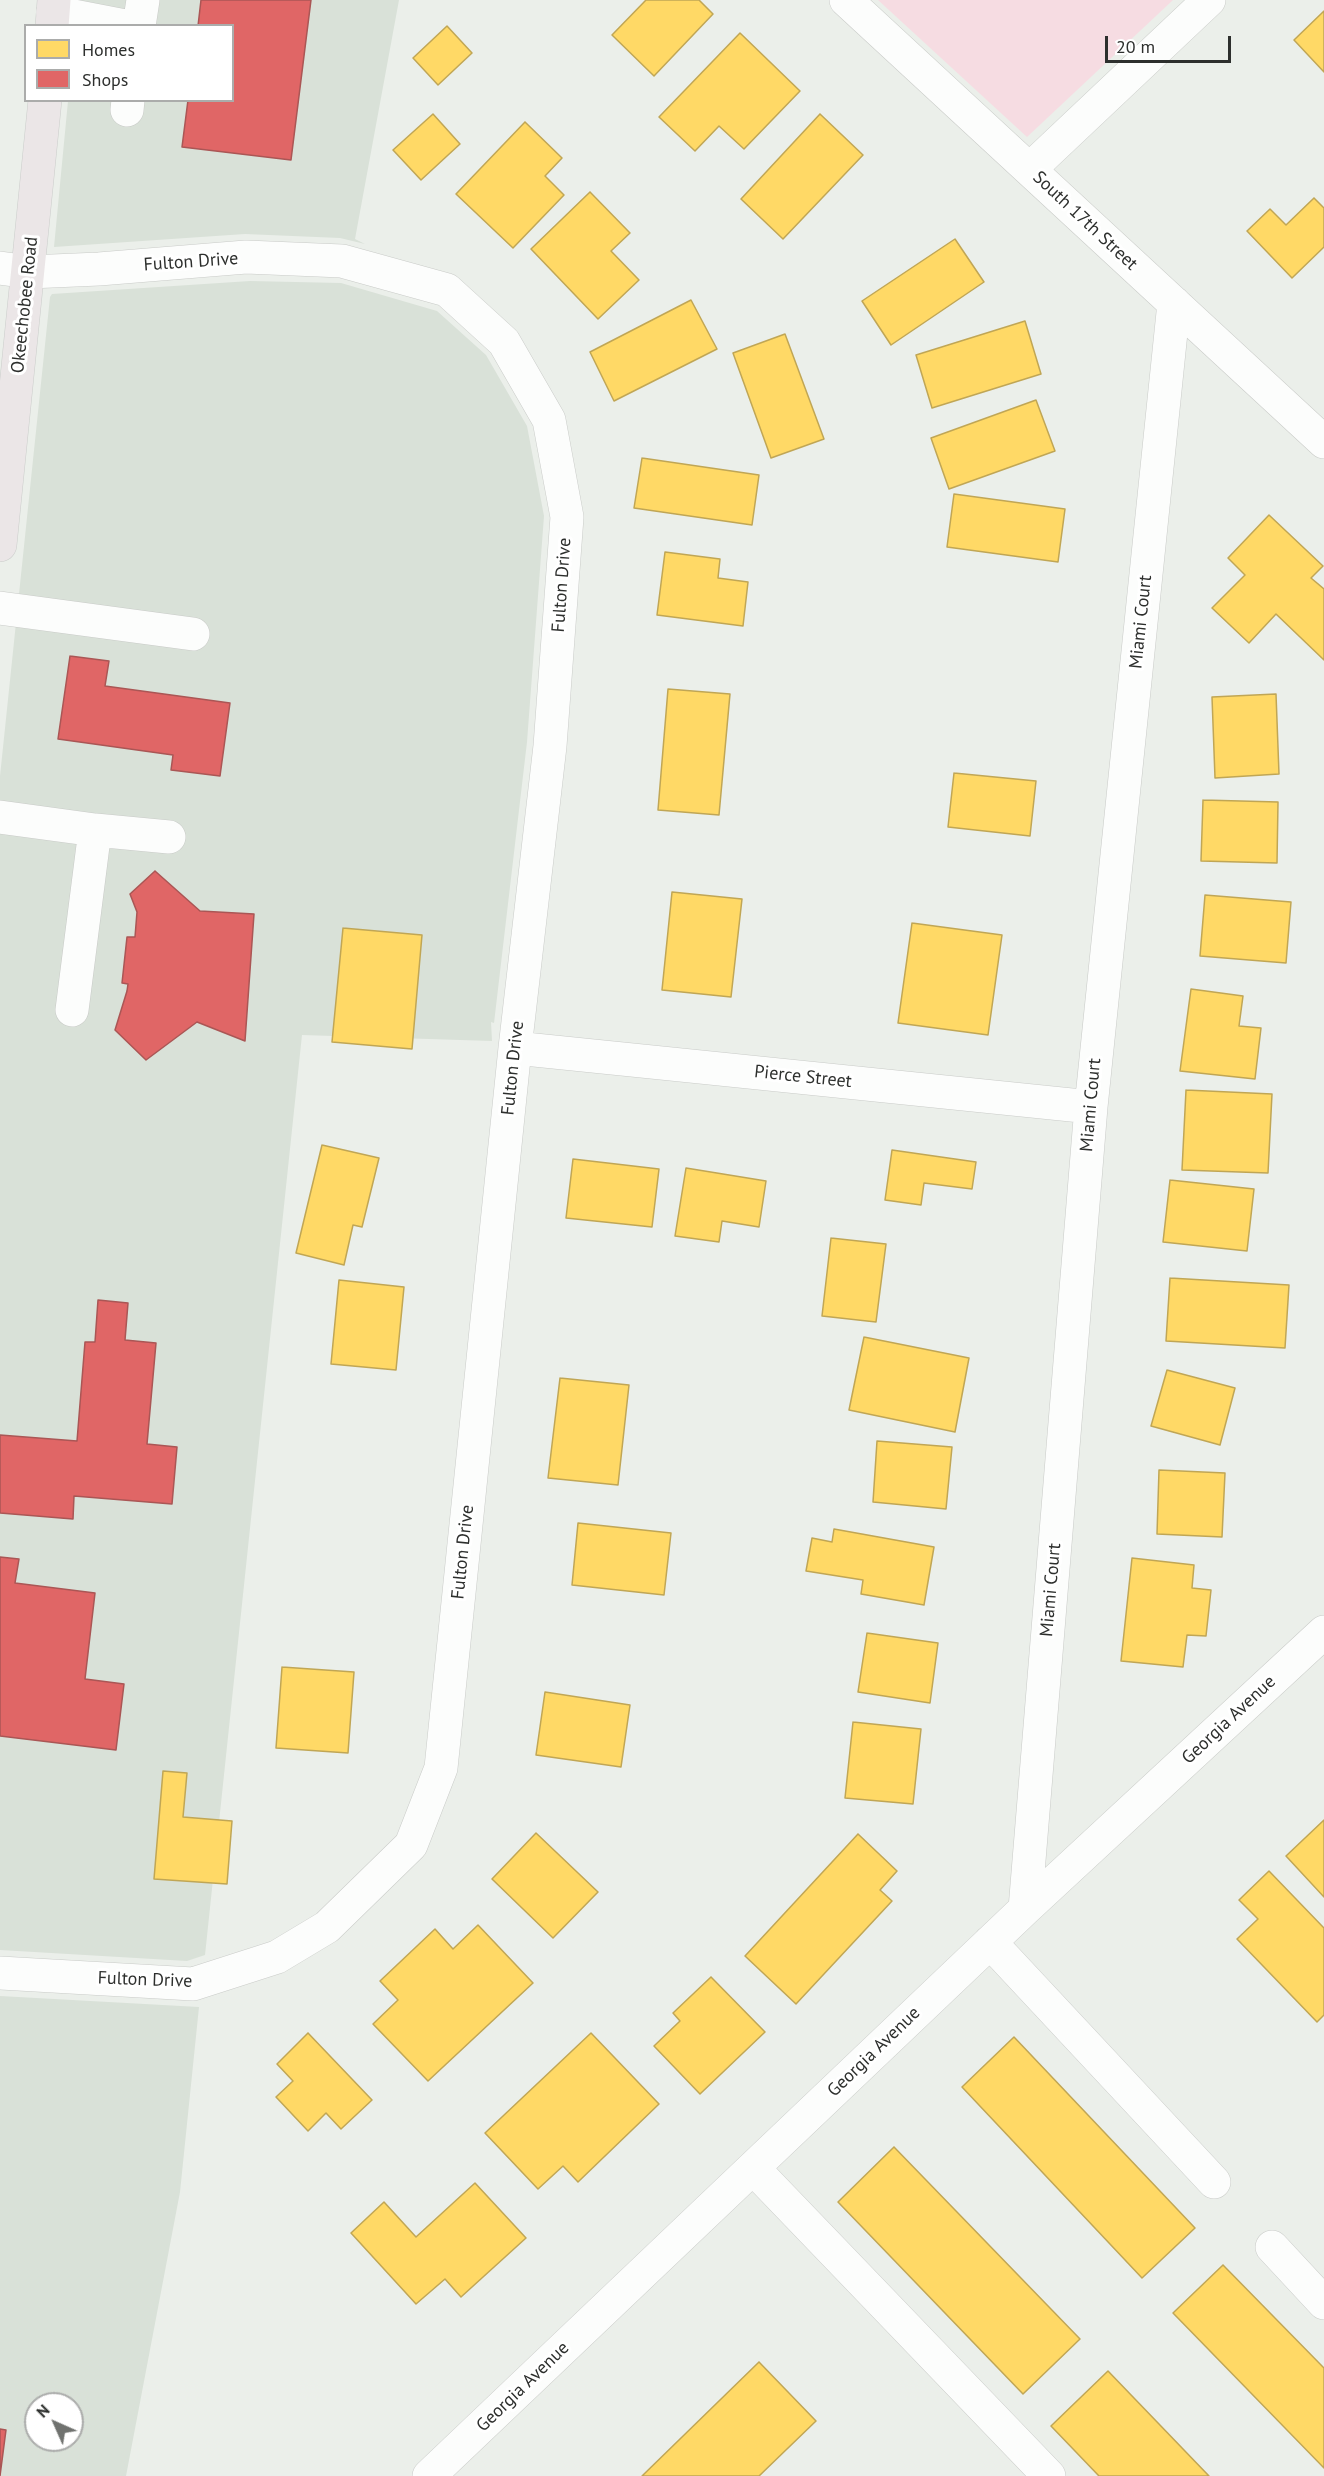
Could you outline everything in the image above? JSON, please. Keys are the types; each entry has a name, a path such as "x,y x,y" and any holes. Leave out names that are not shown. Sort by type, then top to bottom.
{"main road":[{"name":"Okeechobee Road","path":"0,545 14,270 45,102"}],"street":[{"path":"139,24 143,0"},
{"name":"South 17th Street","path":"846,0 1324,442"},
{"path":"1030,169 1209,0"},
{"path":"53,13 114,24"},
{"name":"Fulton Drive","path":"0,1973 192,1984 277,1957 327,1927 411,1845 441,1768 515,1048 550,746 567,517 549,420 504,342 447,290 342,261 246,258 14,270"},
{"name":"Miami Court","path":"1025,1909 1091,1107 1174,303"},
{"path":"0,608 193,634"},
{"path":"0,817 94,830 169,837"},
{"path":"72,1010 94,830"},
{"name":"Pierce Street","path":"515,1048 1091,1107"},
{"name":"Georgia Avenue","path":"429,2476 990,1942 1324,1632"},
{"path":"990,1942 1214,2182"},
{"path":"753,2168 1049,2476"},
{"path":"1272,2247 1324,2303"}],"shaded area":[{"path":"78,0 399,0 355,239 365,244 340,238 245,234 54,247 68,102 234,102 234,24 75,24"},
{"path":"878,0 1173,0 1027,137"},
{"path":"250,281 341,283 437,311 486,355 527,426 544,516 527,742 494,1023 491,1022 492,1041 302,1035 205,1955 187,1961 0,1950 0,776 50,297 52,294"},
{"path":"0,1996 199,2007 180,2192 126,2476 0,2476"}],"building: Homes":[{"path":"646,0 699,0 713,14 654,76 612,35"},
{"path":"1324,11 1324,72 1294,40"},
{"path":"447,26 472,53 438,85 413,58"},
{"path":"740,33 800,91 744,149 719,126 695,151 659,117"},
{"path":"433,114 460,144 421,180 393,150"},
{"path":"820,114 863,155 783,239 741,199"},
{"path":"525,122 562,158 545,176 564,195 513,248 456,194"},
{"path":"590,192 630,233 611,251 639,280 598,319 531,249"},
{"path":"1314,198 1324,208 1324,247 1292,278 1247,231 1270,209 1286,225"},
{"path":"955,239 984,282 891,345 862,301"},
{"path":"691,300 717,349 614,401 590,352"},
{"path":"1025,321 1041,374 932,408 916,355"},
{"path":"785,334 824,439 771,458 733,353"},
{"path":"1036,400 1055,451 949,489 931,438"},
{"path":"642,458 759,475 752,525 634,508"},
{"path":"954,494 1065,509 1058,562 947,547"},
{"path":"1269,515 1323,566 1311,578 1324,589 1324,660 1276,614 1249,643 1212,608 1245,575 1228,558"},
{"path":"665,552 720,559 718,578 748,582 743,626 657,615"},
{"path":"668,689 730,694 719,815 658,810"},
{"path":"1276,694 1279,774 1215,778 1212,697"},
{"path":"954,773 1036,781 1030,836 948,827"},
{"path":"1203,800 1278,802 1277,863 1201,861"},
{"path":"672,892 742,899 731,997 662,990"},
{"path":"1205,895 1291,902 1286,963 1200,956"},
{"path":"912,923 1002,935 988,1035 898,1023"},
{"path":"343,928 422,935 412,1049 332,1042"},
{"path":"1191,989 1243,996 1239,1026 1261,1028 1255,1079 1180,1071"},
{"path":"1186,1090 1272,1094 1268,1173 1182,1170"},
{"path":"322,1145 379,1158 362,1227 353,1225 344,1265 296,1253"},
{"path":"892,1150 976,1162 972,1189 924,1183 921,1205 885,1200"},
{"path":"573,1159 659,1169 652,1227 566,1218"},
{"path":"686,1168 766,1181 759,1227 722,1221 719,1242 675,1236"},
{"path":"1170,1180 1254,1189 1247,1251 1163,1242"},
{"path":"831,1238 886,1244 876,1322 822,1316"},
{"path":"1170,1278 1289,1285 1285,1348 1166,1341"},
{"path":"339,1280 404,1287 396,1370 331,1364"},
{"path":"864,1337 969,1358 955,1432 849,1410"},
{"path":"1167,1370 1235,1388 1220,1445 1151,1426"},
{"path":"560,1378 629,1385 618,1485 548,1478"},
{"path":"877,1441 952,1447 946,1509 873,1502"},
{"path":"1159,1470 1225,1473 1222,1537 1157,1534"},
{"path":"578,1523 671,1533 664,1595 572,1585"},
{"path":"834,1529 934,1547 924,1605 861,1594 863,1580 806,1571 812,1538 832,1542"},
{"path":"1132,1558 1194,1565 1192,1588 1211,1590 1206,1636 1187,1635 1183,1667 1121,1661"},
{"path":"867,1633 938,1643 930,1703 858,1692"},
{"path":"282,1667 354,1672 348,1753 276,1748"},
{"path":"545,1692 630,1705 621,1767 536,1755"},
{"path":"853,1722 921,1729 913,1804 845,1798"},
{"path":"163,1771 187,1773 183,1817 232,1821 227,1884 154,1879"},
{"path":"1324,1820 1324,1897 1286,1856"},
{"path":"536,1833 598,1892 553,1938 492,1879"},
{"path":"858,1834 897,1871 880,1890 892,1901 796,2004 745,1956"},
{"path":"1269,1871 1324,1928 1324,2015 1317,2022 1237,1939 1258,1919 1239,1900"},
{"path":"478,1925 533,1983 428,2081 373,2024 398,2000 380,1981 435,1929 453,1949"},
{"path":"711,1977 765,2032 700,2094 654,2046 680,2021 673,2013"},
{"path":"308,2033 372,2100 341,2129 326,2113 308,2131 276,2097 293,2081 277,2064"},
{"path":"591,2033 659,2104 578,2182 563,2166 538,2189 485,2133"},
{"path":"1014,2037 1195,2228 1142,2278 962,2087"},
{"path":"894,2147 1080,2339 1023,2394 838,2202"},
{"path":"475,2183 526,2238 461,2297 445,2279 416,2304 351,2233 384,2202 416,2237"},
{"path":"1223,2265 1324,2368 1324,2468 1173,2313"},
{"path":"759,2362 816,2421 759,2476 642,2476"},
{"path":"1108,2371 1209,2476 1099,2476 1051,2426"}],"building: Shops":[{"path":"201,0 311,0 291,160 182,147 188,102 234,102 234,24 198,24"},
{"path":"70,656 109,661 105,686 230,703 220,776 171,770 173,755 58,739"},
{"path":"155,871 200,911 254,914 245,1041 197,1022 146,1060 115,1030 128,984 122,983 127,937 135,937 137,912 130,894"},
{"path":"98,1300 128,1303 125,1340 156,1343 147,1444 177,1447 172,1504 74,1496 73,1519 0,1513 0,1435 77,1441 85,1342 95,1342"},
{"path":"0,1557 19,1559 15,1583 95,1593 85,1679 124,1684 116,1750 0,1736"},
{"path":"0,2429 6,2430 0,2476"}]}
